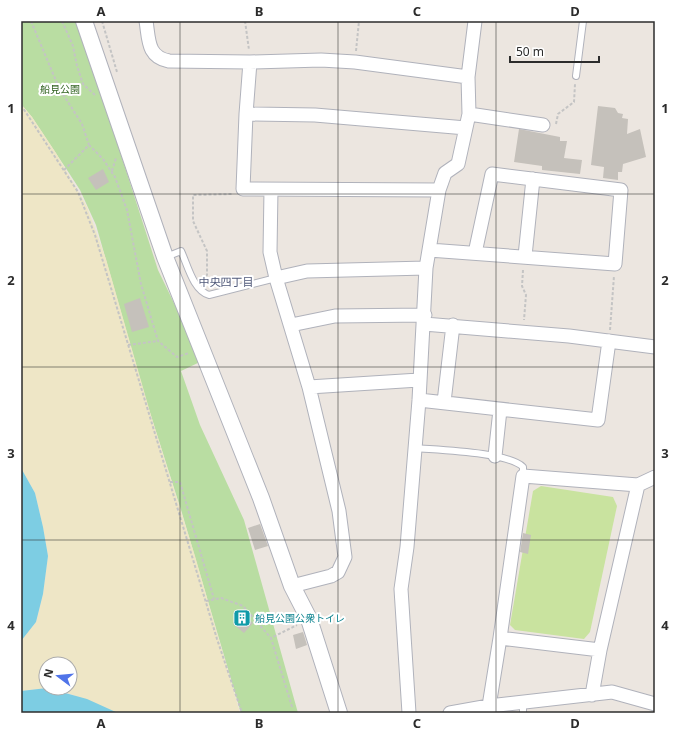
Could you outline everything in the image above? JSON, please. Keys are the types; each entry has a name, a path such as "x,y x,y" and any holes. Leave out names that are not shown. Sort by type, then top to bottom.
{"street":[{"path":"84,21 165,257 261,498 292,586 309,619 339,713"},
{"path":"146,21 151,47 155,56 161,60 250,62 321,60 355,62 468,77"},
{"path":"409,713 401,589 407,547 419,400 426,268 439,190 445,173 458,164 469,114 468,77 475,21"},
{"path":"250,62 243,190 439,190"},
{"path":"246,114 315,115 466,128"},
{"path":"469,114 544,125"},
{"path":"429,250 475,253 525,256 615,264 621,190 492,174 475,253"},
{"path":"525,256 533,179"},
{"path":"271,190 270,252 276,278 309,387 338,511 346,558 338,572 332,576 292,586"},
{"path":"276,278 307,271 426,268"},
{"path":"291,325 336,316 424,319 453,325 655,347"},
{"path":"444,402 453,325"},
{"path":"419,400 598,420 609,341"},
{"path":"309,387 419,380"},
{"path":"495,456 500,410"},
{"path":"481,709 500,638 523,476 638,485 655,477"},
{"path":"592,695 600,650 638,485"},
{"path":"500,638 600,650"},
{"path":"450,713 481,709 523,708 612,692 655,704"}],"lane":[{"path":"576,76 582,21"},
{"path":"165,257 181,251 197,287 201,292 209,296 276,278"},
{"path":"415,448 495,456 518,462 523,467 523,476"}],"path":[{"path":"31,21 56,81 82,124 89,145 103,159 111,172 127,210 141,284 158,341 177,357 202,348"},
{"path":"62,21 73,46 77,66 83,84 95,96 97,102"},
{"path":"245,21 250,62"},
{"path":"355,62 359,21"},
{"path":"544,125 555,127 558,114 574,102 576,76"},
{"path":"21,105 78,192 95,235 206,601 242,713"},
{"path":"64,170 89,145"},
{"path":"111,172 116,160 114,154"},
{"path":"197,287 207,275 207,251 193,221 193,195 233,194 243,190"},
{"path":"523,332 526,295 522,286 525,256"},
{"path":"609,341 615,264"},
{"path":"128,345 158,341"},
{"path":"170,482 180,482 214,599"},
{"path":"206,601 221,598 243,606 271,638 292,707"},
{"path":"271,638 309,619"}],"green space":[{"name":"船見公園","path":"21,21 78,21 158,270 202,361 181,371 200,425 244,520 298,713 241,713 182,513 147,403 96,225 80,190 32,117 21,104"},
{"path":"541,486 613,497 617,506 590,632 584,639 515,630 510,625 533,491"}],"sand":[{"path":"21,104 32,117 56,153 87,207 106,259 152,419 195,556 240,713 118,713 76,696 78,696 78,656 38,656 38,689 21,691 21,641 36,622 43,594 48,556 35,493 21,468"}],"water":[{"path":"21,468 35,493 48,556 43,594 36,622 21,641"},
{"path":"38,689 38,696 76,696 87,699 118,713 21,713 21,691"}],"building":[{"path":"598,106 615,108 618,113 623,114 622,118 628,119 627,134 640,129 646,157 623,164 622,172 618,172 618,180 603,178 604,167 591,165"},
{"path":"519,129 560,137 560,141 567,141 564,158 582,160 580,174 542,170 542,166 514,162"},
{"path":"103,169 109,182 96,190 88,178"},
{"path":"140,298 149,327 132,332 124,304"},
{"path":"260,524 268,546 255,550 248,528"},
{"path":"523,533 531,535 528,554 520,552"},
{"name":"船見公園公衆トイレ","path":"241,613 253,623 244,633 233,624"},
{"path":"303,632 307,645 296,649 293,635"}],"place":[{"name":"船見公園公衆トイレ","path":"242,618"}],"district":[{"name":"中央四丁目","path":"226,281"}]}
